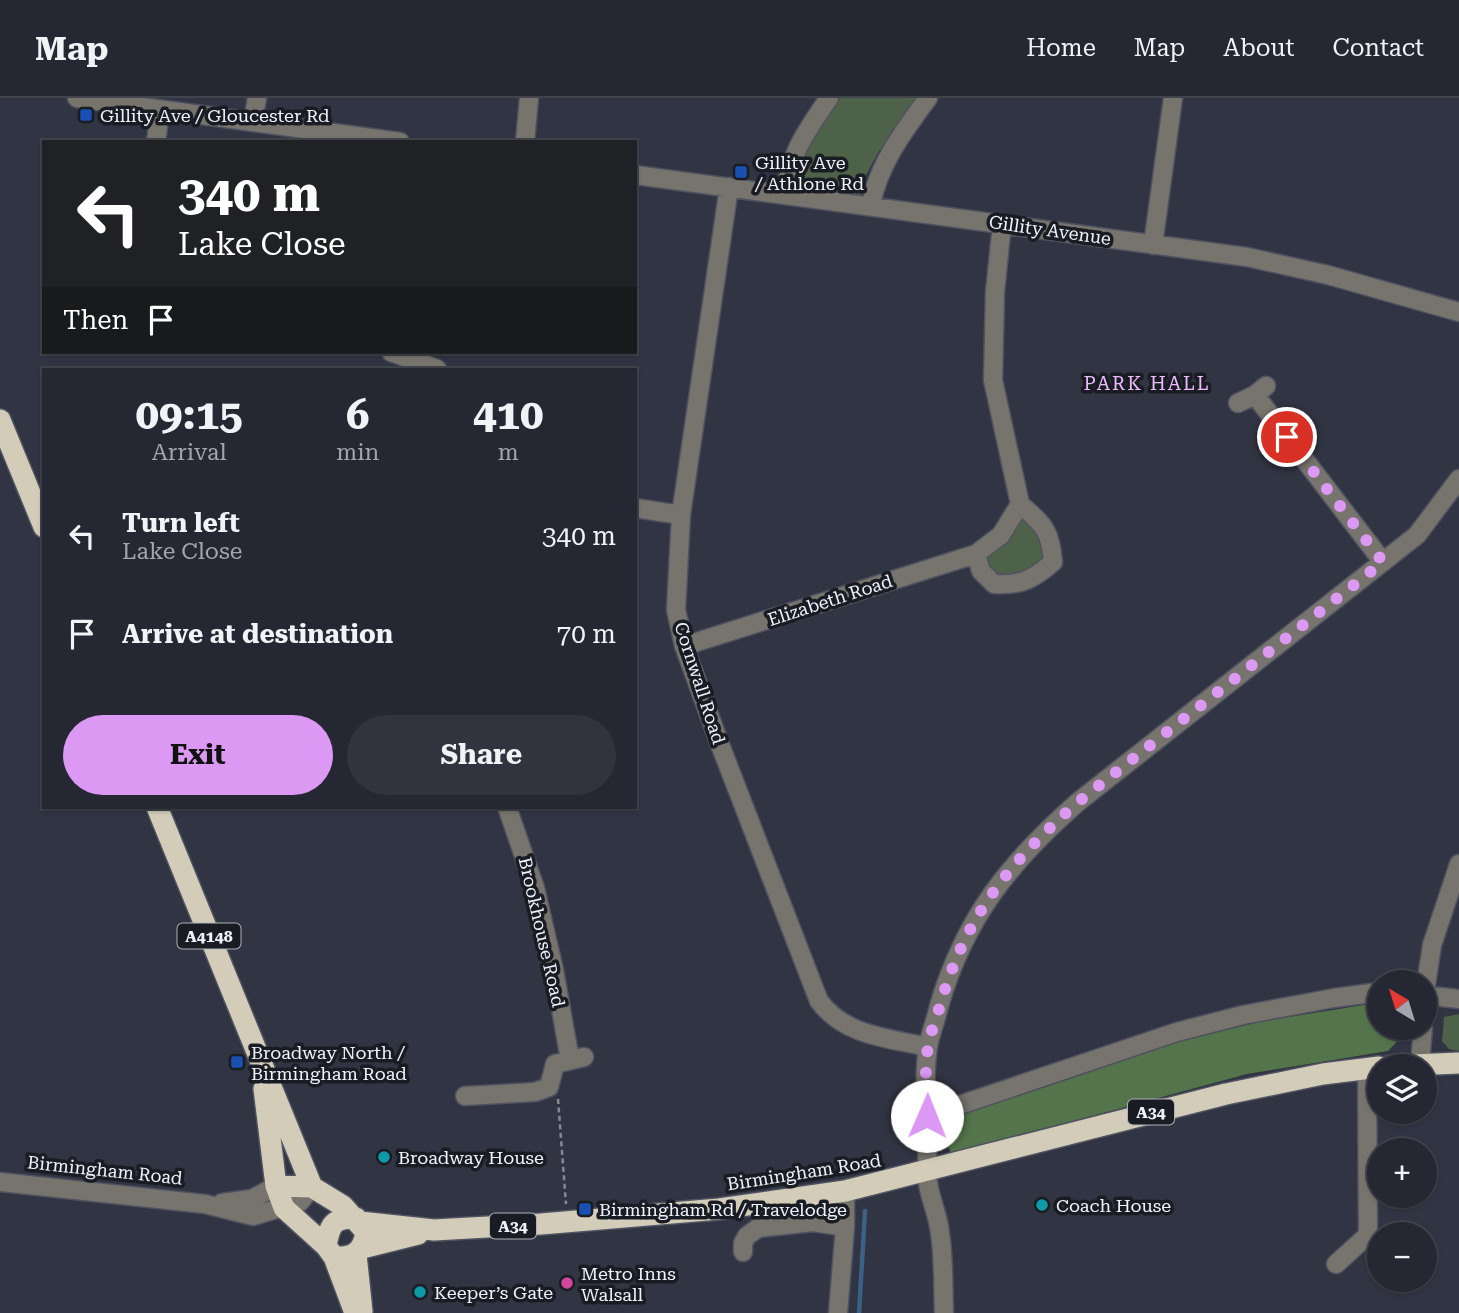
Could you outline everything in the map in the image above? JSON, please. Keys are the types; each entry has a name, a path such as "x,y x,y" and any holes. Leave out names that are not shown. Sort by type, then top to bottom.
{"highway":[{"path":"0,420 42,522"},
{"name":"A4148","path":"158,809 312,1187"},
{"path":"1437,1064 1459,1063"},
{"name":"A4148","path":"261,1066 276,1186 285,1208 330,1252 355,1313"},
{"name":"Birmingham Road","path":"358,1220 434,1230 719,1209 845,1191 1226,1094 1367,1068"},
{"path":"276,1186 312,1187 343,1206 358,1220 366,1232 359,1251 362,1313"},
{"path":"358,1220 341,1218 332,1225 330,1252 344,1257 359,1251"},
{"name":"Birmingham Road","path":"359,1251 434,1230"}],"street":[{"path":"77,98 385,140"},
{"path":"253,122 257,98"},
{"path":"525,140 529,98"},
{"path":"786,194 788,170 799,143 829,98"},
{"path":"872,206 873,192 890,156 929,98"},
{"path":"1153,245 1173,98"},
{"path":"156,140 160,110"},
{"name":"Gillity Avenue","path":"637,175 1002,223 1283,264 1459,313"},
{"name":"Cornwall Road","path":"729,187 681,514 676,610 684,646 733,781 819,1001 835,1020 857,1032 928,1047"},
{"path":"976,554 981,571 994,584 1012,585 1040,573 1053,562 1051,542 1041,521 1020,504 993,380 995,292 1002,223"},
{"path":"396,354 434,368"},
{"path":"1253,395 1383,562"},
{"path":"944,1313 940,1231 927,1172 928,1047 948,979 968,933 993,891 1023,854 1078,802 1417,535 1459,479"},
{"name":"Elizabeth Road","path":"684,646 976,554 1001,535 1020,504"},
{"path":"637,508 681,514"},
{"name":"Brookhouse Road","path":"507,809 535,888 554,970 570,1060"},
{"path":"1429,970 1432,945 1459,864"},
{"path":"927,1116 1177,1032 1243,1015 1367,994"},
{"path":"1437,997 1459,999"},
{"path":"465,1096 535,1092 549,1087 570,1060"},
{"path":"1336,1264 1367,1235 1371,1124"},
{"name":"Birmingham Road","path":"0,1182 205,1204 253,1216 300,1202 312,1187"},
{"name":"Birmingham Road","path":"205,1204 252,1199 276,1186"},
{"path":"838,1313 845,1191"},
{"path":"743,1251 747,1236 758,1228 813,1222 845,1227"}],"path":[{"path":"568,1222 570,1060"}],"green space":[{"path":"832,98 921,98 879,151 865,177 861,194 853,198 802,193 794,184 793,157"},
{"path":"1022,518 1034,519 1046,552 1043,564 1006,580 988,574 986,559 1008,540"},
{"path":"1367,1004 1367,1040 1398,1040 1388,1051 1247,1074 951,1154 946,1140 946,1122 957,1112 1105,1062 1264,1021"},
{"path":"1459,1014 1459,1051 1449,1049 1442,1041 1444,1017"}],"waterway":[{"path":"859,1313 865,1211"}],"place":[{"name":"Gillity Ave / Gloucester Rd","path":"86,115"},
{"name":"Gillity Ave / Athlone Rd","path":"741,172"},
{"name":"Broadway North / Birmingham Road","path":"237,1062"},
{"name":"Broadway House","path":"384,1157"},
{"name":"Coach House","path":"1042,1205"},
{"name":"Birmingham Rd / Travelodge","path":"585,1209"},
{"name":"Metro Inns Walsall","path":"567,1283"},
{"name":"Keeper’s Gate","path":"420,1292"}],"district":[{"name":"PARK HALL","path":"1147,383"}],"route":[{"path":"927,1116 928,1047 948,979 980,911 1007,872 1039,836 1078,802 1383,562 1287,437"}]}
